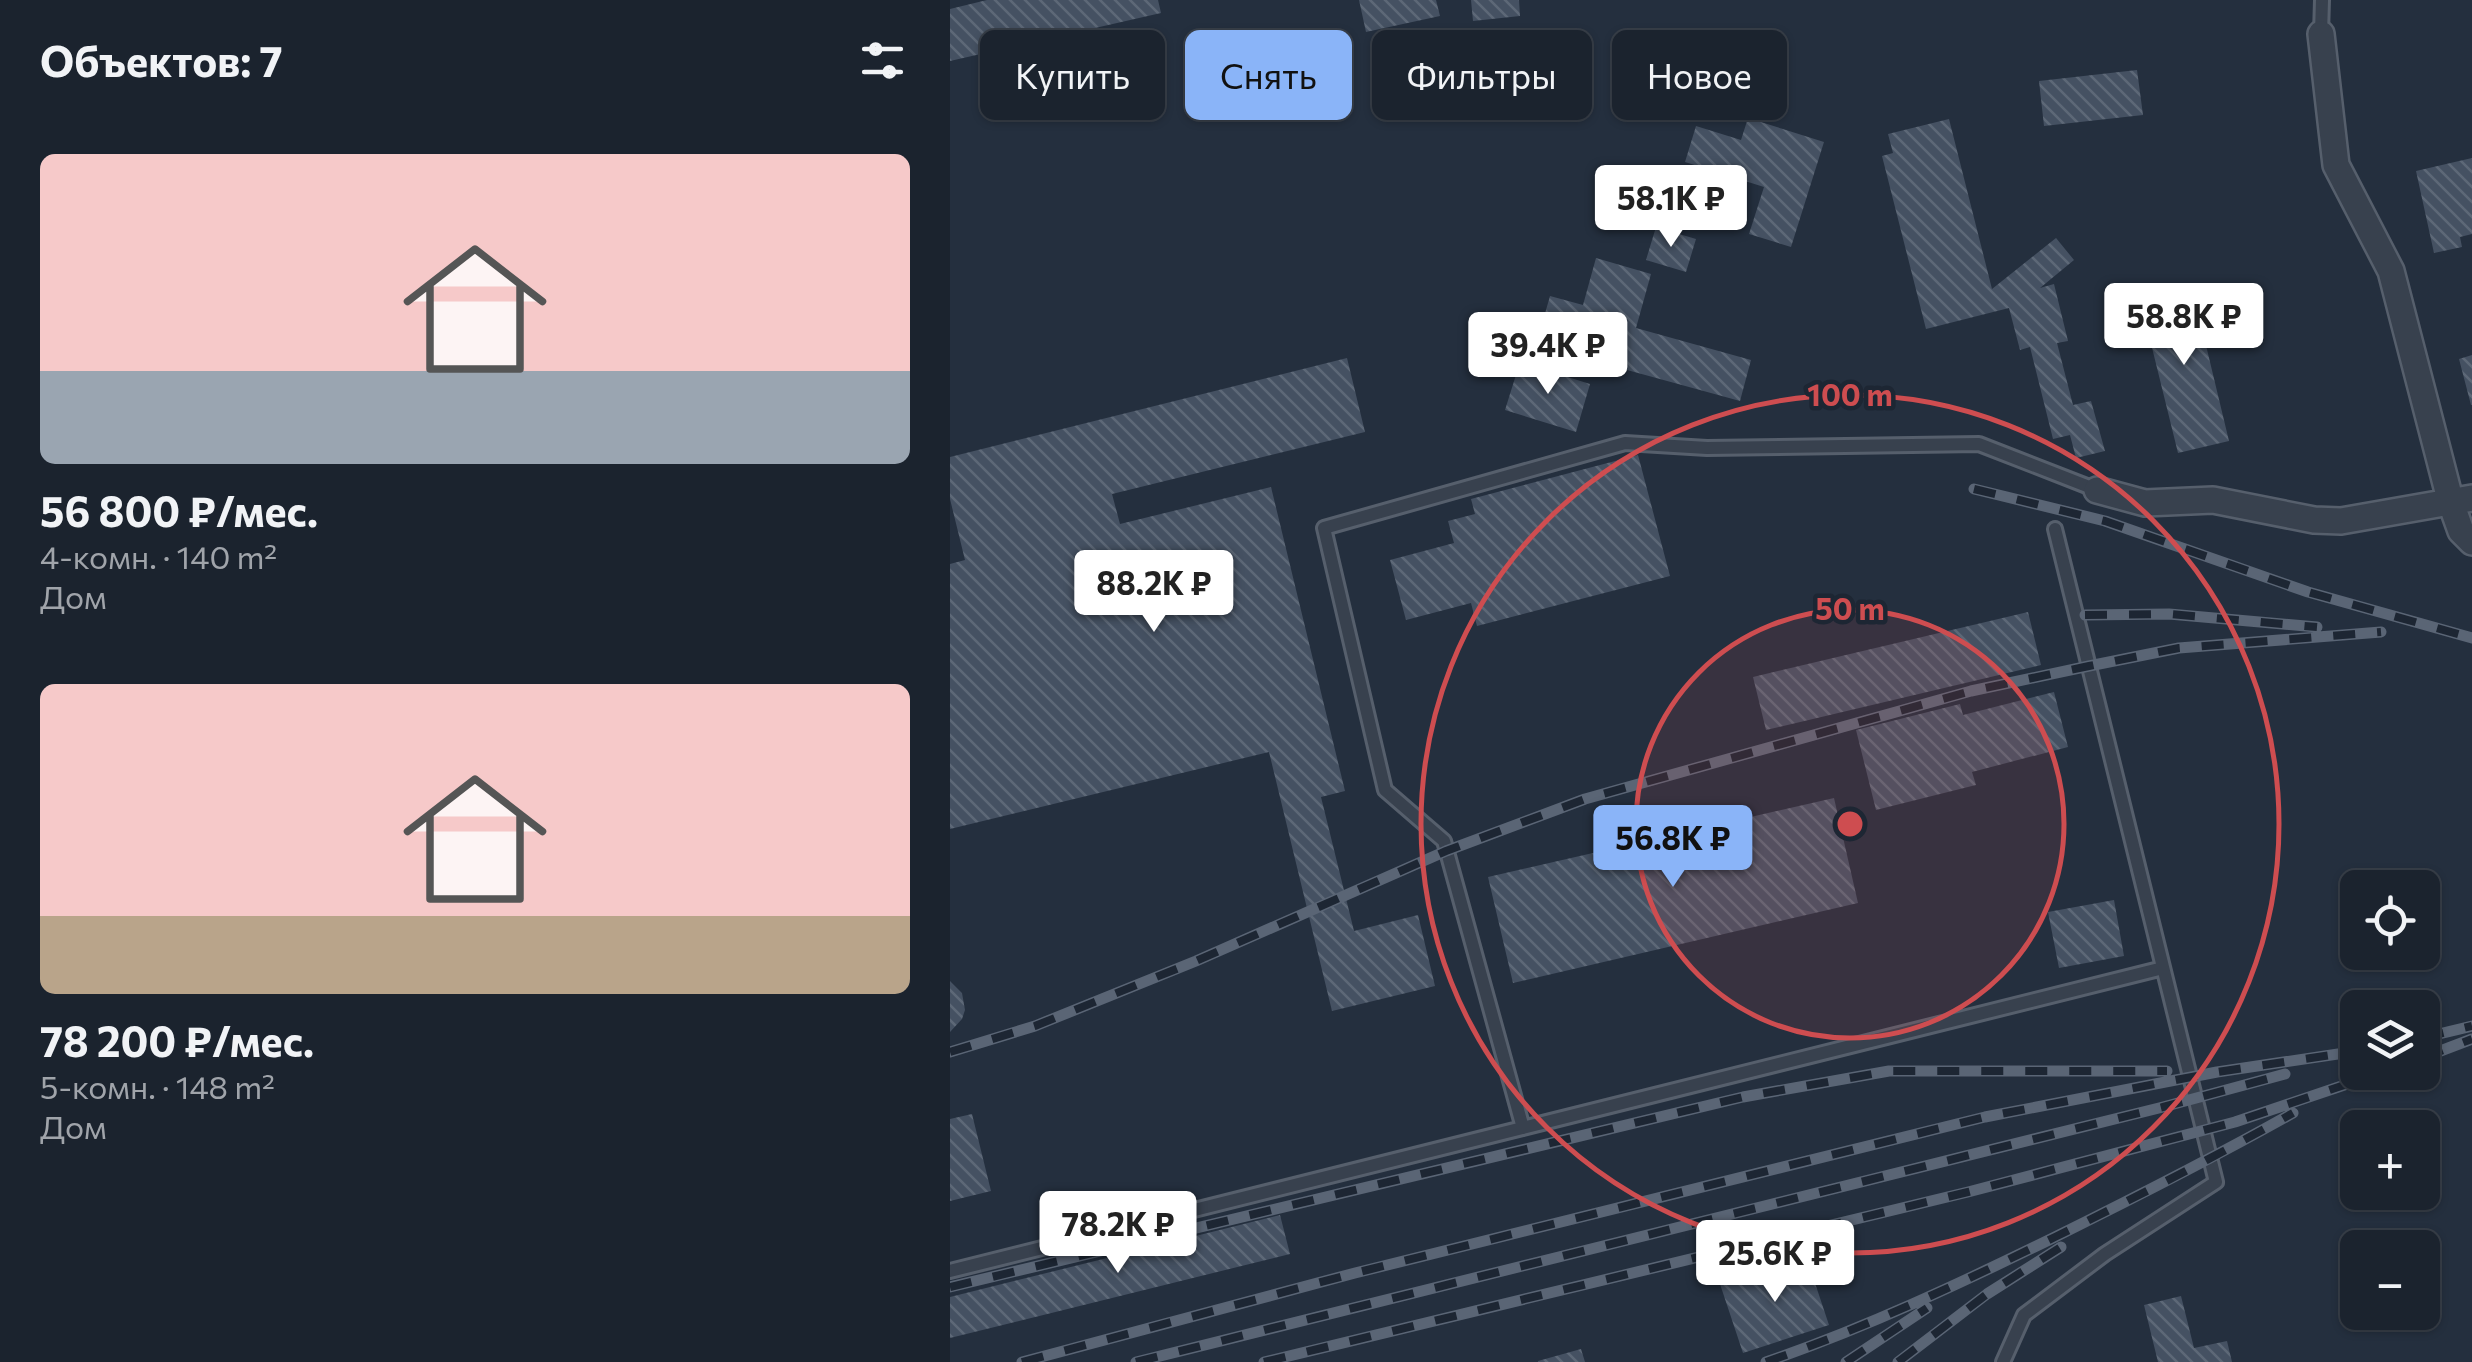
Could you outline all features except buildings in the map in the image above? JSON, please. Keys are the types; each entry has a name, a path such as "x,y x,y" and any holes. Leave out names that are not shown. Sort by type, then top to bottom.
{"street":[{"path":"2321,34 2336,166 2390,271 2461,501 2461,531 2472,542"},
{"path":"2097,490 2145,503 2214,500 2314,520 2341,521 2461,501"}],"lane":[{"path":"2321,34 2322,0"},
{"path":"1523,1128 1444,841 1386,790 1324,528 1625,443 1706,448 1979,444 2097,490"},
{"path":"2003,1362 2024,1315 2105,1254 2216,1182 2055,528"},
{"path":"950,1272 2163,968"}],"railway":[{"path":"1974,489 2105,521 2308,592 2472,638"},
{"path":"2085,615 2169,614 2317,627"},
{"path":"950,1052 1035,1026 1196,961 1446,851 1585,799 1971,691 2089,666 2179,648 2381,632"},
{"path":"2440,1034 2472,1026"},
{"path":"2440,1051 2472,1039"},
{"path":"1022,1362 1355,1273 1985,1117 2217,1072 2340,1054"},
{"path":"950,1287 1743,1097 1889,1071 2167,1071"},
{"path":"1136,1362 2285,1074"},
{"path":"1264,1362 1968,1192 2235,1122 2340,1087"},
{"path":"1766,1362 1876,1320 1984,1271 2293,1113"},
{"path":"1898,1362 1987,1294 2061,1247"},
{"path":"1846,1362 1927,1308"}]}
